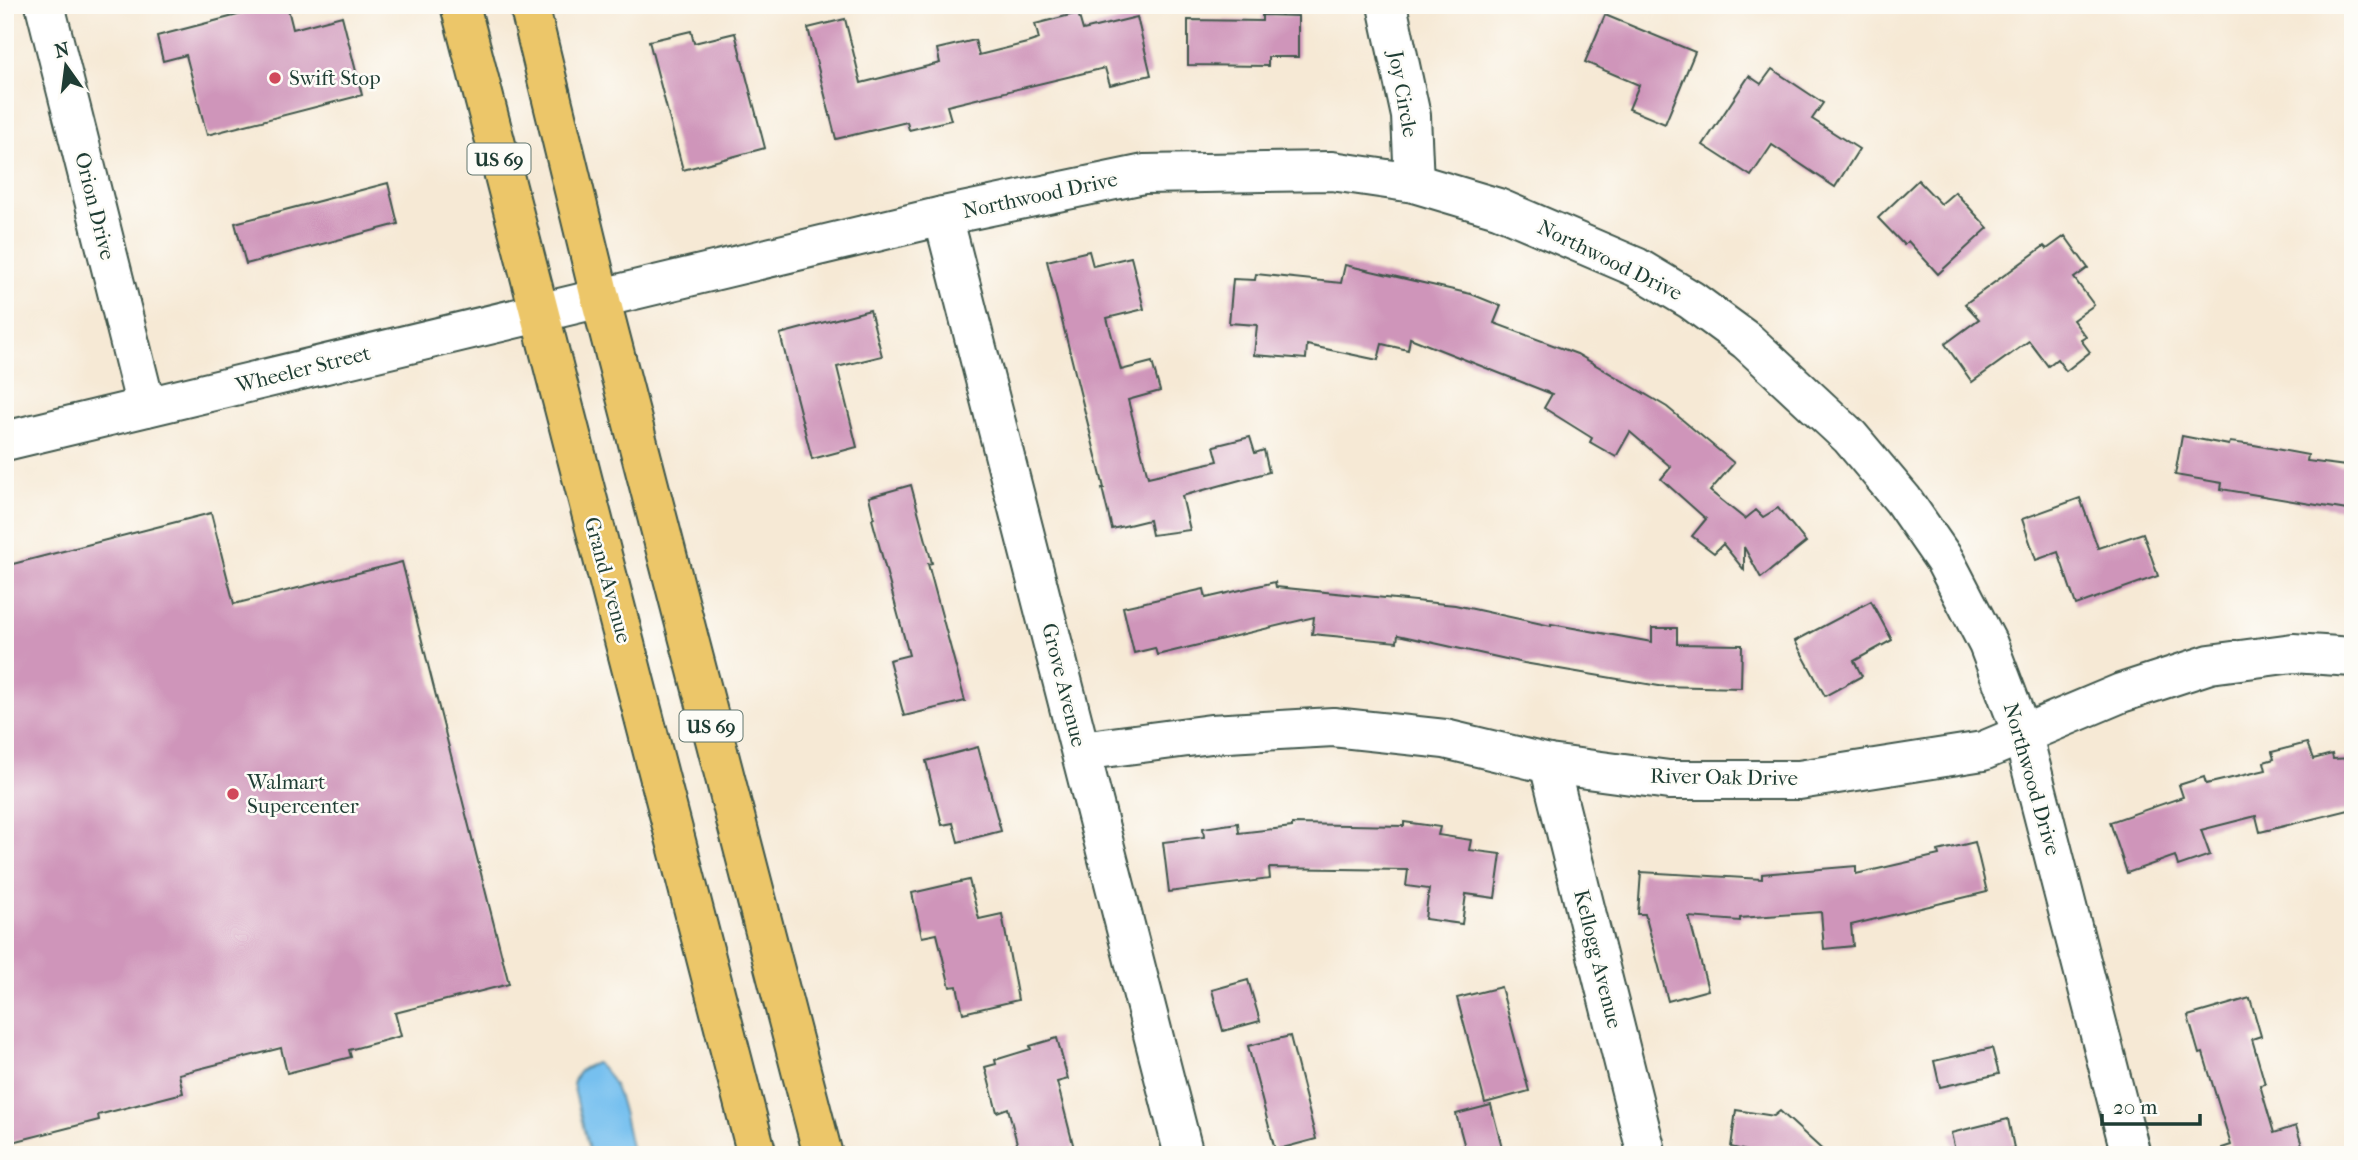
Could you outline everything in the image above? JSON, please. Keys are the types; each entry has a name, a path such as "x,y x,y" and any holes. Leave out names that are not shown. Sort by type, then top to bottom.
{"main road":[{"name":"Grand Avenue","path":"460,5 757,1155"},
{"name":"US 69","path":"529,5 600,297 823,1155"}],"street":[{"name":"Orion Drive","path":"45,5 146,407"},
{"name":"Joy Circle","path":"1387,5 1411,116 1414,183"},
{"name":"Northwood Drive","path":"600,297 943,216 1144,174 1332,171 1414,183 1499,208 1636,267 1691,300 1746,341 1799,387 1850,437 1902,500 1945,561 1988,644 2023,736 2132,1155"},
{"name":"Grove Avenue","path":"943,216 1184,1155"},
{"name":"Wheeler Street","path":"5,441 600,297"},
{"name":"River Oak Drive","path":"1081,751 1211,734 1333,727 1445,739 1549,764 1669,780 1799,780 1983,751 2121,693 2210,664 2293,653 2353,657"},
{"name":"Kellogg Avenue","path":"1549,764 1647,1155"}],"water":[{"path":"596,1063 612,1080 617,1092 633,1155 590,1155 573,1084 581,1070"}],"building":[{"name":"Swift Stop","path":"276,5 287,5 293,29 342,16 362,95 207,135 186,55 163,61 157,36"},
{"path":"1078,13 1083,30 1137,17 1151,75 1110,85 1105,68 947,106 951,120 909,130 907,122 836,139 808,28 845,19 861,83 940,63 937,49 975,40 979,55 1027,43 1039,39 1035,24"},
{"path":"1262,15 1298,16 1298,57 1268,57 1268,66 1188,65 1188,20 1262,21"},
{"path":"1605,15 1695,52 1665,124 1629,109 1639,85 1585,62"},
{"path":"691,31 694,43 735,33 765,148 683,170 649,41"},
{"path":"1772,69 1823,103 1812,119 1859,149 1835,187 1772,145 1751,176 1703,145 1749,76 1761,84"},
{"path":"1918,180 1941,204 1955,192 1988,228 1938,274 1908,241 1904,245 1878,218"},
{"path":"388,183 398,224 246,264 235,223"},
{"path":"2065,236 2088,268 2074,278 2094,305 2073,320 2086,337 2081,340 2090,352 2066,371 2057,359 2048,366 2029,341 1972,382 1945,344 1979,319 1965,304 2044,246 2047,249"},
{"path":"1089,251 1093,266 1131,257 1144,309 1107,318 1121,370 1152,362 1160,391 1128,400 1148,477 1218,461 1214,446 1250,437 1255,453 1264,450 1269,472 1182,496 1190,530 1152,535 1149,520 1112,529 1047,261"},
{"path":"1345,265 1471,294 1501,306 1494,323 1577,354 1667,407 1734,463 1710,491 1745,519 1756,510 1763,517 1778,508 1806,542 1761,578 1744,547 1744,570 1723,544 1714,553 1692,536 1706,519 1661,479 1671,467 1630,432 1616,457 1590,442 1592,438 1544,408 1552,394 1410,338 1408,350 1382,344 1378,360 1307,345 1306,359 1254,355 1257,325 1229,323 1233,279 1255,280 1256,274 1341,283"},
{"path":"870,310 882,356 837,367 857,447 812,459 780,334"},
{"path":"2182,436 2229,445 2230,442 2254,445 2308,455 2307,461 2353,467 2353,511 2221,489 2222,483 2175,475"},
{"path":"911,485 932,563 928,564 965,701 904,716 889,660 909,655 872,519 874,518 869,497"},
{"path":"2080,498 2098,548 2143,533 2158,576 2076,605 2058,552 2036,560 2022,519"},
{"name":"Walmart Supercenter","path":"211,513 234,604 402,562 509,984 395,1013 401,1036 349,1050 351,1057 287,1073 281,1048 179,1074 183,1093 98,1115 99,1120 5,1144 5,566"},
{"path":"1275,582 1276,587 1455,605 1551,626 1652,642 1652,628 1677,628 1677,644 1742,645 1741,688 1659,686 1524,663 1398,635 1397,642 1312,634 1314,617 1157,655 1155,648 1134,653 1123,607 1204,589 1206,598"},
{"path":"1871,601 1892,640 1854,661 1862,676 1825,696 1795,641"},
{"path":"2307,743 2313,759 2332,754 2333,759 2353,758 2353,809 2260,832 2256,816 2201,830 2210,855 2178,866 2175,856 2127,873 2110,822 2183,797 2179,785 2204,777 2206,784 2266,770 2264,762 2274,759 2272,752"},
{"path":"978,747 1001,831 958,842 953,823 942,825 926,761"},
{"path":"1404,822 1440,827 1438,835 1471,840 1469,850 1501,854 1495,898 1466,894 1462,924 1425,919 1429,889 1406,886 1408,870 1269,868 1270,879 1169,892 1163,842 1204,837 1203,828 1238,823 1239,833 1292,827 1292,824 1404,826"},
{"path":"1975,842 1987,892 1851,925 1853,946 1824,949 1821,912 1740,918 1740,921 1689,917 1708,990 1668,1001 1645,914 1638,914 1641,872 1762,879 1762,874 1856,866 1856,874 1939,855 1938,851"},
{"path":"969,880 979,919 1002,914 1018,1000 963,1013 957,986 950,987 937,934 922,937 912,893"},
{"path":"1248,980 1260,1021 1223,1031 1212,990"},
{"path":"1501,987 1529,1091 1485,1103 1457,998"},
{"path":"2250,998 2261,1036 2252,1039 2265,1084 2260,1085 2274,1133 2296,1126 2305,1155 2223,1155 2222,1148 2231,1145 2203,1053 2199,1054 2188,1016"},
{"path":"1290,1036 1316,1139 1275,1150 1248,1046"},
{"path":"1057,1038 1068,1079 1057,1082 1074,1148 1050,1155 1020,1155 1008,1108 997,1112 985,1067 996,1064 995,1060"},
{"path":"1992,1048 1999,1074 1940,1087 1934,1061"},
{"path":"1491,1105 1504,1155 1467,1155 1456,1114"},
{"path":"1736,1110 1774,1116 1780,1111 1828,1155 1762,1155 1731,1147"},
{"path":"2008,1119 2014,1148 1985,1155 1956,1155 1951,1133"}],"place":[{"name":"Swift Stop","path":"275,78"},
{"name":"Walmart Supercenter","path":"233,794"}]}
